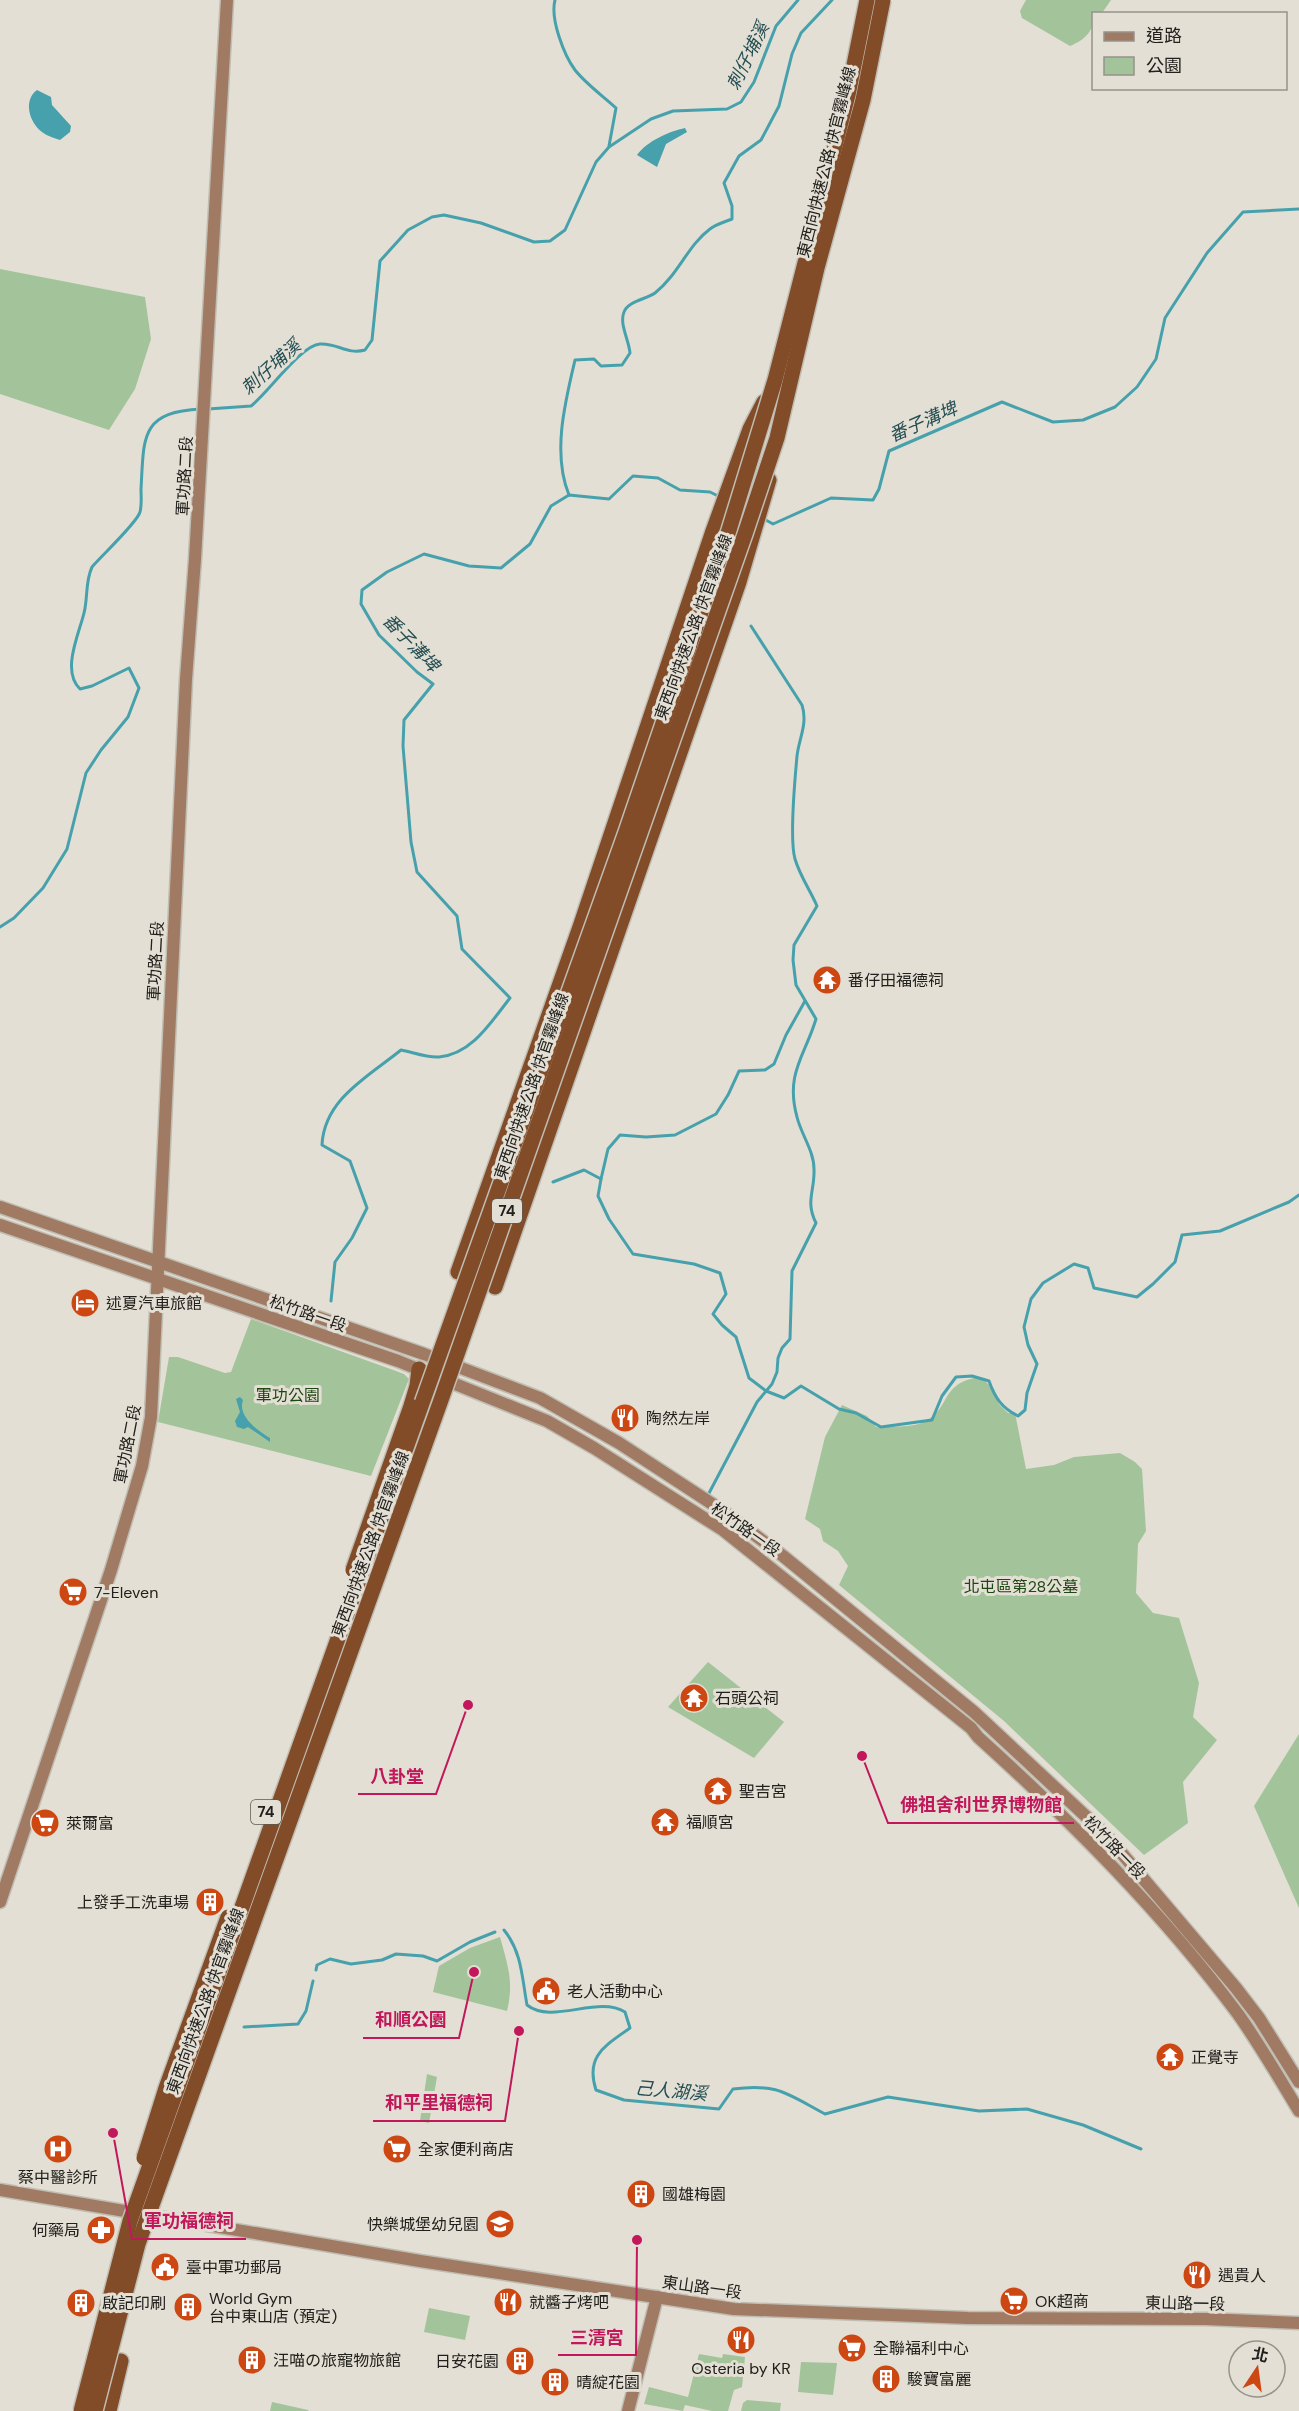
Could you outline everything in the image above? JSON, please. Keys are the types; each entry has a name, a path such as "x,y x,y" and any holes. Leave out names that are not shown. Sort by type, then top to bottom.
{"highway":[{"name":"東西向快速公路 快官霧峰線","path":"81,2411 130,2221 626,832 729,530 775,380 848,95 867,0"},
{"name":"東西向快速公路 快官霧峰線","path":"95,2411 138,2244 441,1400 777,438 817,268 863,100 883,0"},
{"name":"74","path":"458,1272 580,927 713,531 750,429 775,380"},
{"name":"74","path":"495,1287 742,571 768,486 777,438"},
{"name":"74","path":"130,2221 149,2137 411,1406 419,1370"},
{"path":"110,2411 121,2361"}],"street":[{"name":"軍功路二段","path":"0,1902 111,1570 142,1466 151,1418 186,679 204,415 227,0"},
{"name":"松竹路一段","path":"0,1207 424,1354 540,1398 628,1449 742,1524 975,1712 1107,1836 1230,1980 1259,2018 1299,2082"},
{"name":"松竹路一段","path":"0,1225 419,1370 547,1421 723,1530 773,1568 910,1682 944,1705 1037,1790 1155,1913 1237,2014 1299,2111"},
{"name":"東山路一段","path":"0,2190 420,2261 758,2311 968,2318 1206,2319 1299,2323"},
{"path":"628,2411 657,2297"}],"green space":[{"path":"1026,0 1111,0 1103,12 1092,12 1091,30 1070,46 1022,18 1020,11"},
{"path":"0,269 145,297 151,339 135,389 109,430 0,394"},
{"name":"軍功公園","path":"251,1319 404,1374 409,1379 371,1476 158,1422 169,1357 178,1357 225,1373 231,1372"},
{"name":"北屯區第28公墓","path":"980,1377 994,1389 999,1404 1008,1413 1015,1413 1026,1469 1054,1465 1074,1457 1120,1453 1142,1469 1146,1531 1138,1544 1136,1593 1153,1613 1179,1618 1199,1683 1193,1717 1217,1740 1183,1782 1188,1823 1144,1855 1004,1721 839,1585 848,1566 838,1551 823,1541 820,1529 805,1519 825,1437 842,1405 867,1416 876,1427 913,1425 933,1416 958,1385"},
{"path":"708,1662 784,1722 754,1758 668,1707"},
{"path":"1299,1734 1299,1908 1254,1806"},
{"path":"500,1937 510,1982 507,2011 433,1992 439,1966 470,1948"},
{"path":"427,2074 437,2077 429,2123 420,2121"},
{"path":"429,2308 470,2316 465,2340 424,2332"},
{"path":"699,2354 722,2358 723,2354 745,2357 742,2387 734,2390 728,2411 712,2411 685,2405 683,2411 644,2404 649,2387 688,2397"},
{"path":"801,2362 837,2363 833,2395 798,2392"},
{"path":"747,2400 781,2403 780,2411 741,2411 743,2403"},
{"path":"272,2402 308,2410 309,2411 270,2411"}],"water":[{"path":"37,90 51,97 52,105 71,126 70,132 60,140 42,132 31,117 30,99"},
{"path":"685,128 687,132 666,144 657,167 637,155 659,137"},
{"path":"240,1397 243,1400 243,1412 246,1417 270,1438 270,1442 248,1427 244,1429 237,1427 235,1421 240,1412 236,1399"}],"waterway":[{"path":"555,0 556,27 571,63 584,80 616,108 609,146"},
{"name":"刺仔埔溪","path":"208,409 251,406 294,361 312,346 326,344 353,351 365,350 372,340 380,261 408,230 432,217 444,215 481,223 534,242 550,241 565,230 596,162 609,147 651,119 673,111 727,109 741,102 754,82 776,26 798,0"},
{"path":"569,495 561,463 561,445 564,410 575,360 594,359 601,366 622,365 630,353 623,322 626,308 655,293 670,278 702,236 715,226 732,219 732,206 724,183 739,156 761,140 779,106 792,54 801,33 832,0"},
{"name":"番子溝埤","path":"764,519 773,524 831,498 873,500 879,489 889,451 1002,402 1053,422 1083,420 1115,407 1137,387 1156,359 1165,318 1207,253 1243,212 1299,209"},
{"name":"刺仔埔溪","path":"0,927 14,918 43,888 67,849 86,773 101,750 128,717 139,688 129,668 92,686 80,689 75,681 72,672 73,652 84,613 88,578 92,567 126,531 140,512 143,455 149,431 166,415 201,409"},
{"name":"番子溝埤","path":"331,1301 335,1262 352,1238 367,1208 350,1161 322,1145 331,1114 339,1102 362,1079 401,1050 434,1057 451,1055 461,1050 480,1035 510,998 462,949 457,916 417,872 411,842 403,746 404,720 433,684 417,672 379,635 361,604 362,590 387,572 424,554 469,566 501,568 530,544 551,506 569,495 609,499 633,476 658,478 680,490 710,492 720,497"},
{"path":"708,1495 757,1402 772,1384 777,1372 778,1358 782,1348 790,1339 792,1271 816,1223 811,1208 813,1162 797,1117 793,1088 798,1065 816,1019 796,985 793,960 794,945 817,906 800,871 793,849 794,793 804,712 802,705 751,626"},
{"path":"601,1179 608,1149 620,1135 646,1137 675,1135 716,1114 739,1071 765,1070 774,1064 786,1035 805,1001"},
{"path":"553,1182 584,1170 601,1179 598,1196 609,1219 633,1254 694,1264 720,1273 726,1294 713,1314 736,1337 749,1378 766,1391 784,1398 801,1386 839,1409 856,1413 881,1427 932,1420 942,1396 956,1377 972,1376 989,1381 1000,1402 1018,1416 1025,1410 1027,1393 1037,1364 1028,1345 1024,1327 1031,1299 1043,1283 1074,1264 1088,1268 1094,1288 1137,1297 1175,1262 1182,1235 1220,1231 1289,1202 1299,1195"},
{"name":"己人湖溪","path":"504,1930 518,1956 527,2005 549,2012 602,2007 625,2012 630,2028 605,2047 595,2060 593,2068 596,2090 624,2100 719,2109 733,2089 761,2088 782,2092 825,2114 888,2097 979,2111 1027,2109 1083,2125 1141,2149"},
{"name":"己人湖溪","path":"316,1970 317,1965 330,1959 351,1964 382,1960 396,1954 423,1956 437,1961 470,1942 495,1932"},
{"name":"己人湖溪","path":"244,2027 298,2024 306,2011 313,1981"}],"place":[{"name":"番仔田福德祠","path":"827,980"},
{"name":"述夏汽車旅館","path":"85,1303"},
{"name":"陶然左岸","path":"625,1418"},
{"name":"7-Eleven","path":"73,1592"},
{"name":"石頭公祠","path":"694,1698"},
{"name":"八卦堂","path":"468,1705"},
{"name":"佛祖舍利世界博物館","path":"862,1756"},
{"name":"聖吉宮","path":"718,1791"},
{"name":"福順宮","path":"665,1822"},
{"name":"萊爾富","path":"45,1823"},
{"name":"上發手工洗車場","path":"210,1902"},
{"name":"和順公園","path":"474,1972"},
{"name":"老人活動中心","path":"546,1991"},
{"name":"和平里福德祠","path":"519,2031"},
{"name":"正覺寺","path":"1170,2057"},
{"name":"軍功福德祠","path":"113,2133"},
{"name":"蔡中醫診所","path":"58,2149"},
{"name":"全家便利商店","path":"397,2149"},
{"name":"國雄梅園","path":"641,2194"},
{"name":"快樂城堡幼兒園","path":"500,2224"},
{"name":"何藥局","path":"101,2230"},
{"name":"三清宮","path":"637,2240"},
{"name":"臺中軍功郵局","path":"165,2267"},
{"name":"遇貴人","path":"1197,2275"},
{"name":"OK超商","path":"1014,2301"},
{"name":"就醬子烤吧","path":"508,2302"},
{"name":"啟記印刷","path":"81,2303"},
{"name":"World Gym 台中東山店 (預定)","path":"188,2307"},
{"name":"Osteria by KR","path":"741,2340"},
{"name":"全聯福利中心","path":"852,2348"},
{"name":"汪喵の旅寵物旅館","path":"252,2360"},
{"name":"日安花園","path":"520,2361"},
{"name":"駿寶富麗","path":"886,2379"},
{"name":"晴綻花園","path":"555,2382"}]}
